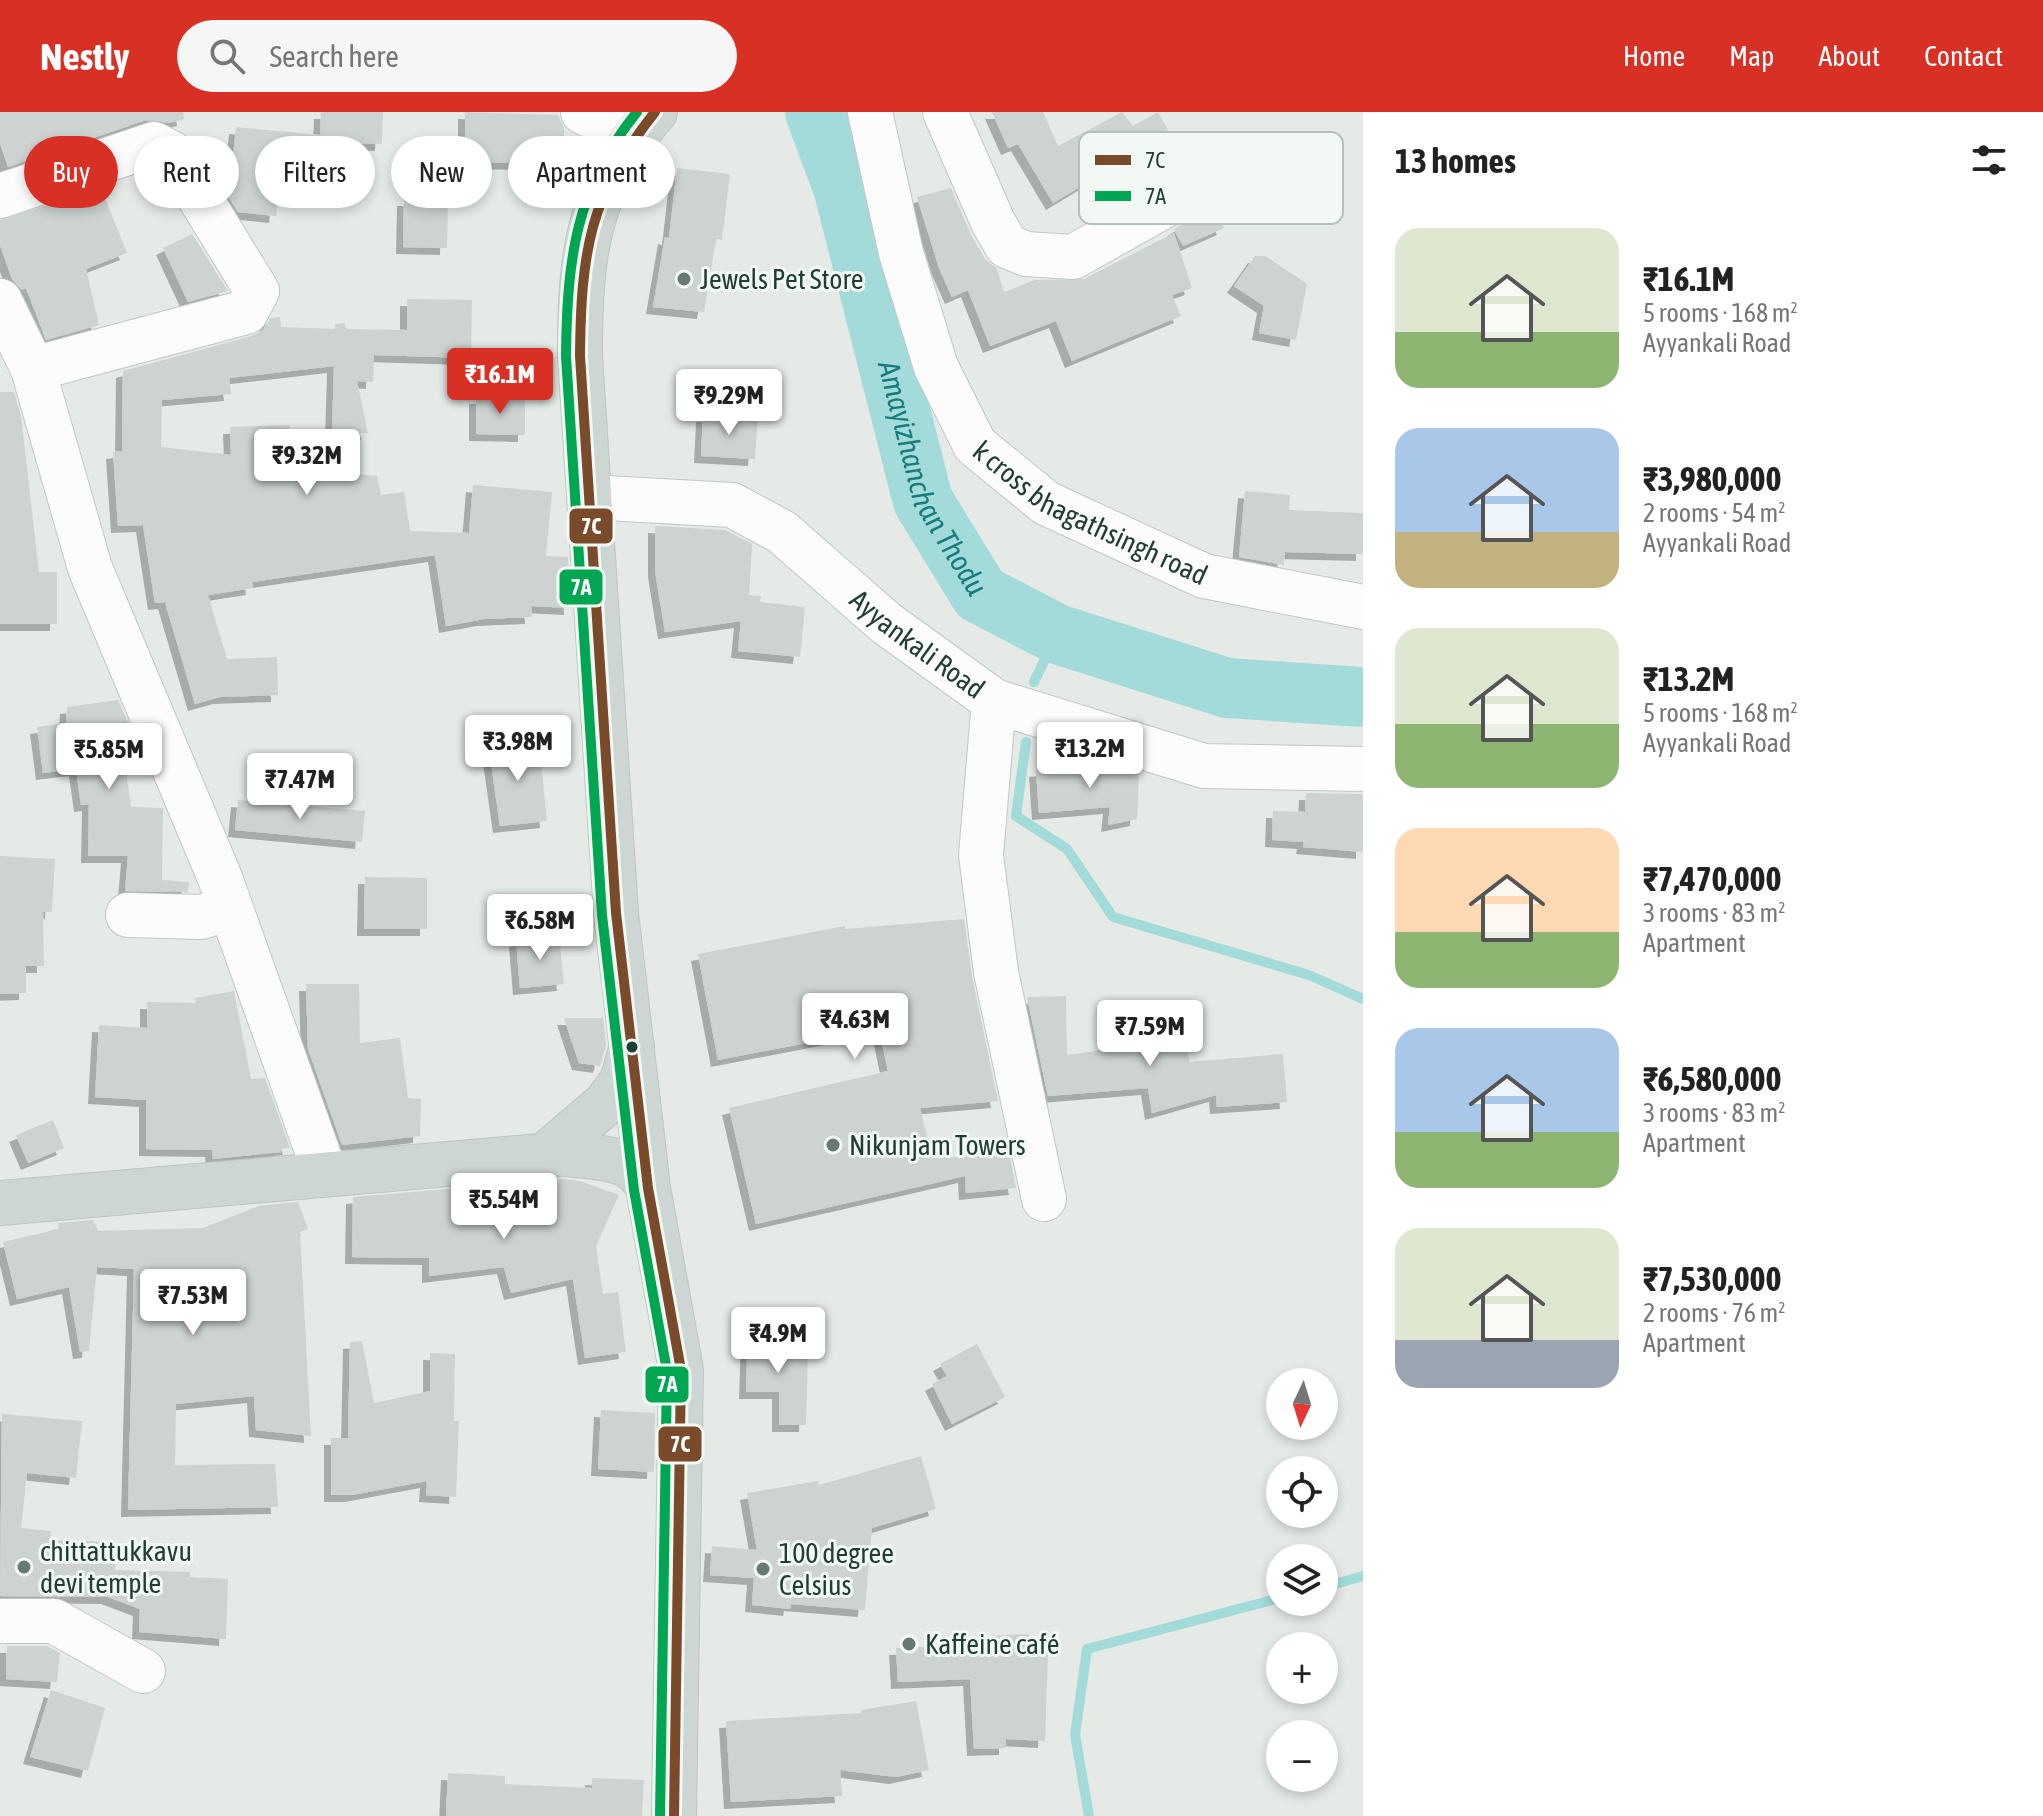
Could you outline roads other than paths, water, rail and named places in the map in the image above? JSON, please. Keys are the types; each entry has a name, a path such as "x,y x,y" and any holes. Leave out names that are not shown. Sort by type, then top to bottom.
{"main road":[{"path":"634,120 594,209 580,278 580,356 616,913 648,1188 681,1370 674,1816"},
{"path":"544,1156 606,1103 622,1081 633,1040"},
{"path":"0,1203 563,1154 627,1163 637,1168 648,1188"}],"street":[{"path":"583,112 634,120"},
{"name":"k cross bhagathsingh road","path":"870,112 901,253 936,367 975,445 1046,503 1204,576 1363,607"},
{"path":"945,112 993,222 1007,246 1026,254 1073,257 1132,224"},
{"path":"0,196 154,144 173,154 257,291 246,312 33,369"},
{"path":"0,301 33,369 90,568 230,908 325,1173"},
{"name":"Ayyankali Road","path":"589,497 732,505 782,532 886,623 994,701 1204,766 1363,769"},
{"path":"994,701 981,855 996,972 1044,1199"},
{"path":"128,915 201,917 230,908"},
{"path":"0,1621 54,1621 143,1671"}],"waterway":[{"name":"Amayizhanchan Thodu","path":"815,112 843,187 923,501 980,594 1057,634 1227,688 1363,697"},
{"path":"1034,682 1057,634"},
{"path":"1026,742 1016,816 1067,849 1113,917 1309,975 1363,999"},
{"path":"1338,1583 1363,1576"},
{"path":"1089,1816 1075,1735 1087,1649 1266,1602"}],"place":[{"name":"Jewels Pet Store","path":"684,279"},
{"name":"Nikunjam Towers","path":"833,1145"},
{"name":"chittattukkavu devi temple","path":"24,1567"},
{"name":"100 degree Celsius","path":"763,1569"},
{"name":"Kaffeine café","path":"909,1644"}]}
